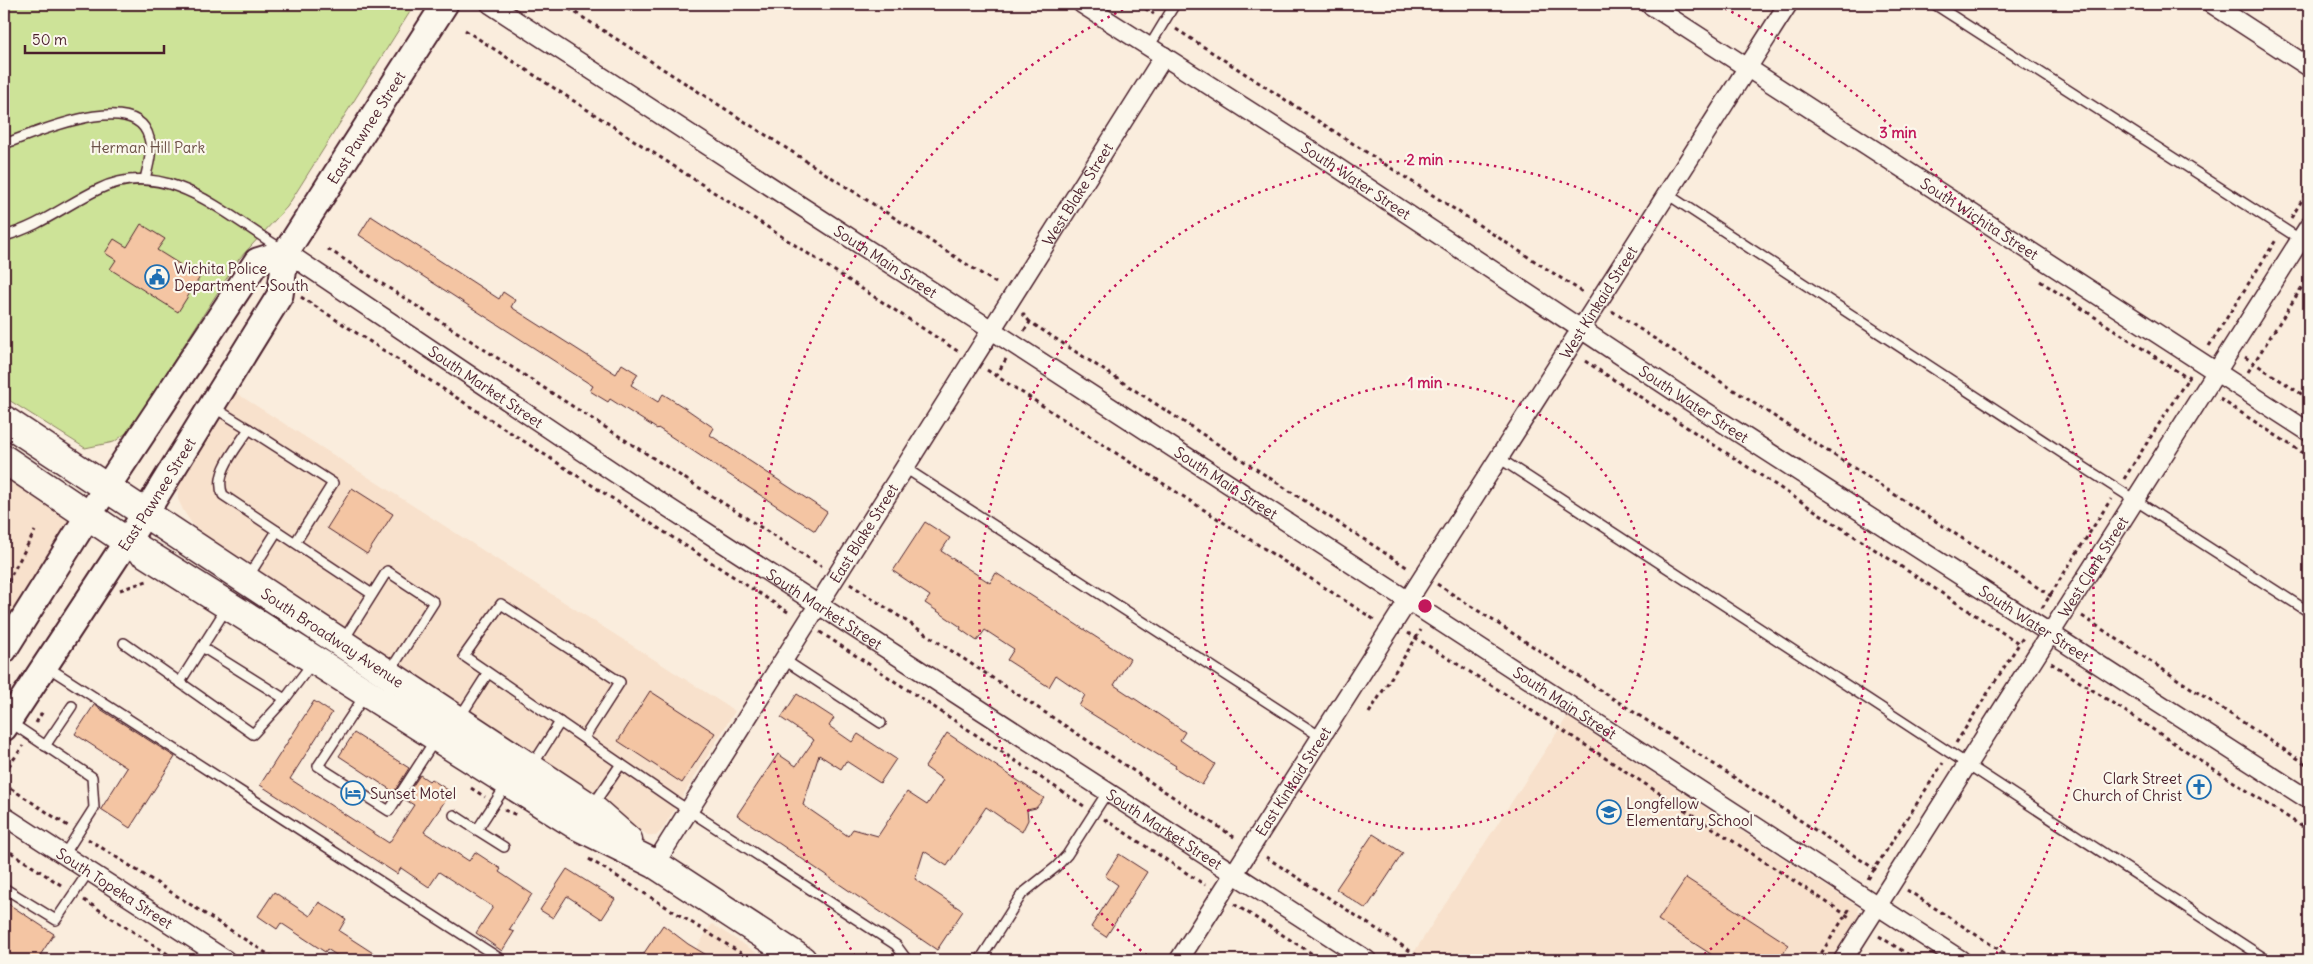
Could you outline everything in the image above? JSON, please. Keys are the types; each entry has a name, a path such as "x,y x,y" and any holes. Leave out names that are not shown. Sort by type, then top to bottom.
{"main road":[{"name":"East Pawnee Street","path":"6,724 146,512 280,295 286,252 445,4"},
{"path":"4,650 88,516 257,261 286,252"},
{"name":"South Broadway Avenue","path":"4,420 146,512 458,720 511,784 590,808 655,864"},
{"name":"South Broadway Avenue","path":"4,459 126,541 576,825 655,864 802,960"}],"street":[{"name":"South Main Street","path":"490,4 1961,960"},
{"name":"South Water Street","path":"1082,4 1324,158 1700,408 2309,800"},
{"name":"South Wichita Street","path":"1649,4 2309,432"},
{"name":"West Kinkaid Street","path":"1408,601 1788,4"},
{"path":"2212,4 2309,67"},
{"name":"West Blake Street","path":"992,330 1157,51"},
{"name":"West Clark Street","path":"1843,960 2216,372 2306,237"},
{"name":"South Market Street","path":"286,252 615,473 1367,960"},
{"name":"East Blake Street","path":"655,864 782,659 837,576 992,330"},
{"name":"East Kinkaid Street","path":"1179,960 1408,601"},
{"name":"South Topeka Street","path":"4,816 226,960"}],"lane":[{"path":"1157,51 1164,21 1175,4"},
{"path":"1934,4 2284,229 2306,237"},
{"path":"4,144 70,120 106,115 128,116 138,120 149,137 150,155 145,179"},
{"path":"4,236 44,220 101,188 122,182 145,179 176,184 197,194 286,252"},
{"path":"1667,194 2309,612"},
{"path":"212,406 333,483 295,543"},
{"path":"249,429 223,470 219,486 223,495 372,594"},
{"path":"1499,458 2267,960"},
{"path":"905,468 1321,738"},
{"path":"247,579 277,531"},
{"path":"342,642 387,571 434,602 388,674"},
{"path":"584,738 620,682 501,604 464,656 621,764 896,945 907,960"},
{"path":"180,682 228,606"},
{"path":"124,643 253,734 285,699 314,660"},
{"path":"202,647 285,699"},
{"path":"782,659 881,723"},
{"path":"44,666 502,960"},
{"path":"458,720 488,673"},
{"path":"367,693 318,766 389,811 436,737"},
{"path":"45,746 72,706"},
{"path":"478,830 511,784 560,722"},
{"path":"6,724 29,735 92,777 94,808 64,855"},
{"path":"590,808 621,764"},
{"path":"980,960 1022,894 1056,867 1067,855 1108,791"},
{"path":"454,815 504,847"},
{"path":"4,888 56,920 89,871"}],"path":[{"path":"562,4 1005,289 1030,322 1387,556 1453,593 2015,960"},
{"path":"1138,4 2050,595 2309,766"},
{"path":"465,30 972,361 1375,620 1416,638 1556,726 1917,960"},
{"path":"1817,960 2309,188"},
{"path":"328,248 837,576 1424,960"},
{"path":"2228,404 2309,276"},
{"path":"996,376 1030,322"},
{"path":"2215,337 2309,399"},
{"path":"1585,361 2309,831"},
{"path":"4,589 35,531"},
{"path":"112,592 135,586 150,579"},
{"path":"1369,713 1422,627"},
{"path":"4,773 46,706"},
{"path":"463,783 511,784 510,814 518,816"},
{"path":"4,784 277,960"},
{"path":"4,848 177,960"},
{"path":"586,857 752,960"}],"shaded area":[{"path":"233,391 735,711 662,830 656,836 648,835 603,807 381,652 206,538 192,524 178,499 177,480"},
{"path":"4,464 88,516 4,643"},
{"name":"Longfellow Elementary School","path":"1567,717 1858,907 1859,915 1830,960 1409,960"},
{"path":"712,924 768,960 689,960"}],"green space":[{"name":"Herman Hill Park","path":"4,4 415,4 287,207 239,259 129,431 114,442 85,448 4,397"}],"building":[{"path":"371,216 499,299 503,292 515,300 511,307 616,374 622,364 638,374 631,385 658,402 663,394 685,408 714,428 710,435 827,512 815,531 658,428 610,399 608,402 590,391 593,386 359,235"},
{"path":"141,224 165,239 157,250 200,277 178,312 110,269 116,260 105,253 114,239 127,247"},
{"path":"352,488 393,514 367,554 327,528"},
{"path":"925,522 950,538 941,551 990,583 996,573 1130,659 1114,685 1185,732 1180,740 1215,764 1202,785 1175,768 1176,766 1079,706 1085,695 1056,675 1049,687 1007,660 1014,649 985,630 977,641 960,629 961,627 925,603 930,596 893,571"},
{"path":"650,691 715,733 682,783 618,741"},
{"path":"797,694 834,718 829,726 852,742 858,734 896,759 880,783 846,761 841,769 819,755 803,805 848,836 853,829 878,836 907,792 927,805 943,780 925,767 947,733 1044,798 1036,808 1027,810 1028,820 1022,832 986,807 947,866 924,851 915,879 963,911 937,950 737,815 778,754 796,766 814,740 781,718"},
{"path":"314,701 332,713 290,779 389,843 414,805 404,799 420,775 429,781 431,779 451,792 424,832 469,861 475,852 501,869 499,872 532,894 509,930 514,932 502,951 476,933 493,907 439,872 429,887 401,868 397,874 260,785"},
{"path":"94,705 175,757 130,828 101,809 127,768 75,734"},
{"path":"354,733 409,768 394,792 339,756"},
{"path":"1373,834 1403,853 1366,909 1336,889"},
{"path":"1119,854 1147,872 1106,937 1091,927 1118,885 1105,876"},
{"path":"567,869 615,899 602,919 567,896 553,918 540,910"},
{"path":"1686,878 1789,945 1779,960 1720,960 1658,920"},
{"path":"274,892 310,916 319,902 346,919 339,931 384,960 344,960 327,949 325,952 281,923 277,929 258,916"},
{"path":"4,901 54,934 37,960 4,960"},
{"path":"663,925 688,944 715,960 655,960 644,953"}],"place":[{"name":"Wichita Police Department - South","path":"157,277"},
{"name":"Clark Street Church of Christ","path":"2199,787"},
{"name":"Sunset Motel","path":"353,793"},
{"name":"Longfellow Elementary School","path":"1609,812"}]}
